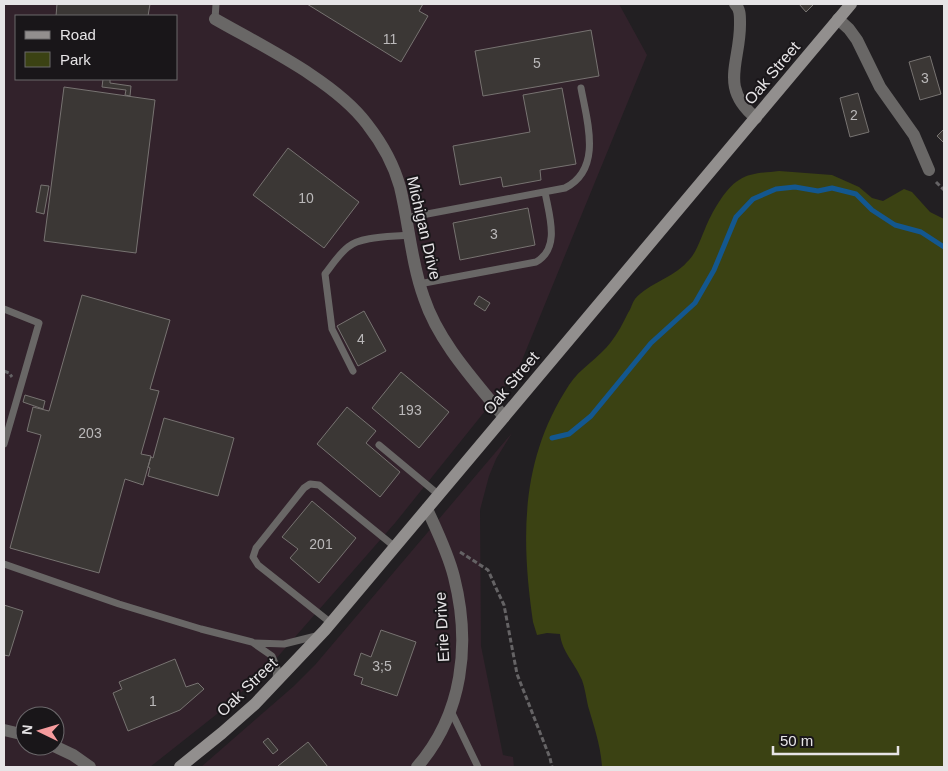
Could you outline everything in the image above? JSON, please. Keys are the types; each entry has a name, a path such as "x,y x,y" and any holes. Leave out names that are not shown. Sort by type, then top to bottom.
{"main road":[{"name":"Oak Street","path":"180,767 222,733 273,686 328,627 852,4"}],"street":[{"path":"735,4 739,11 740,26 734,76 735,89 743,106 756,118"},
{"name":"Michigan Drive","path":"215,20 293,64 320,82 347,102 366,122 381,143 399,185 419,284 428,309 442,336 504,417"},
{"path":"838,20 849,29 857,40 880,87 914,135 929,170"},
{"name":"Erie Drive","path":"417,767 438,740 451,711 460,674 461,625 458,594 453,575 427,509"},
{"path":"65,751 90,767"}],"lane":[{"path":"215,20 216,4"},
{"path":"406,218 546,192 572,185 578,180 586,167 590,152 581,88"},
{"path":"419,284 540,260 550,247 552,232 546,192"},
{"path":"353,371 332,329 325,274 342,252 352,244 359,241 409,235"},
{"path":"4,310 39,322 4,444"},
{"path":"379,444 439,495"},
{"path":"4,564 144,612 252,642 284,644 308,639 328,627 258,565 253,557 256,548 304,488 310,484 319,484 395,547"},
{"path":"252,642 272,656 277,668 276,680 273,686"},
{"path":"451,711 478,767"}],"path":[{"path":"440,540 488,570 504,605 517,674 552,767"}],"shaded area":[{"path":"4,4 619,4 647,55 518,370 395,523 267,669 217,714 150,767 4,767"},
{"path":"512,433 496,459 489,476 480,510 481,646 503,755 513,757 514,767 201,767 294,686 315,665"}],"green space":[{"path":"779,171 832,175 859,187 872,198 883,201 904,189 912,192 930,212 944,219 944,767 602,767 597,736 583,683 563,646 560,634 547,633 537,635 533,622 529,591 526,530 528,500 541,442 553,413 573,379 611,342 635,299 641,293 681,268 690,259 698,247 715,209 729,189 748,175"}],"building":[{"path":"57,4 150,4 148,15 56,15"},
{"path":"307,4 423,4 419,11 428,16 401,62"},
{"path":"799,4 814,4 806,12"},
{"path":"591,30 599,76 483,96 475,51"},
{"path":"930,56 941,94 920,100 909,62"},
{"path":"103,80 131,86 130,96 125,95 126,90 102,87"},
{"path":"64,87 155,100 136,253 44,241"},
{"path":"562,88 576,164 540,170 541,180 503,187 501,177 460,185 453,146 530,132 523,95"},
{"path":"858,93 869,132 850,137 840,98"},
{"path":"944,129 944,143 937,136"},
{"path":"288,148 359,202 324,248 253,195"},
{"path":"41,185 49,186 44,214 36,212"},
{"path":"528,208 535,245 460,260 453,223"},
{"path":"82,295 170,320 150,389 159,391 141,454 151,456 143,485 125,479 99,573 10,548 41,435 27,431 33,407 49,411"},
{"path":"479,296 490,303 485,311 474,304"},
{"path":"364,311 386,351 358,366 337,326"},
{"path":"401,372 449,412 419,448 372,408"},
{"path":"25,395 45,401 43,409 23,402"},
{"path":"347,407 376,431 366,443 400,472 380,497 317,444"},
{"path":"164,418 234,438 218,496 148,476 150,468 148,467 151,457 153,458"},
{"path":"312,501 356,538 319,583 290,558 298,549 282,537"},
{"path":"4,605 23,611 9,656 4,655"},
{"path":"381,630 416,642 397,696 361,684 363,678 354,675 361,653 371,657"},
{"path":"175,659 186,687 198,683 204,689 180,710 128,731 113,693 122,689 119,682"},
{"path":"268,738 278,750 273,754 263,742"},
{"path":"308,742 328,767 278,766"}],"waterway":[{"path":"552,438 569,434 591,416 651,343 695,303 714,270 736,217 753,199 776,189 795,187 818,191 832,188 856,194 872,210 895,225 921,232 944,247"}]}
